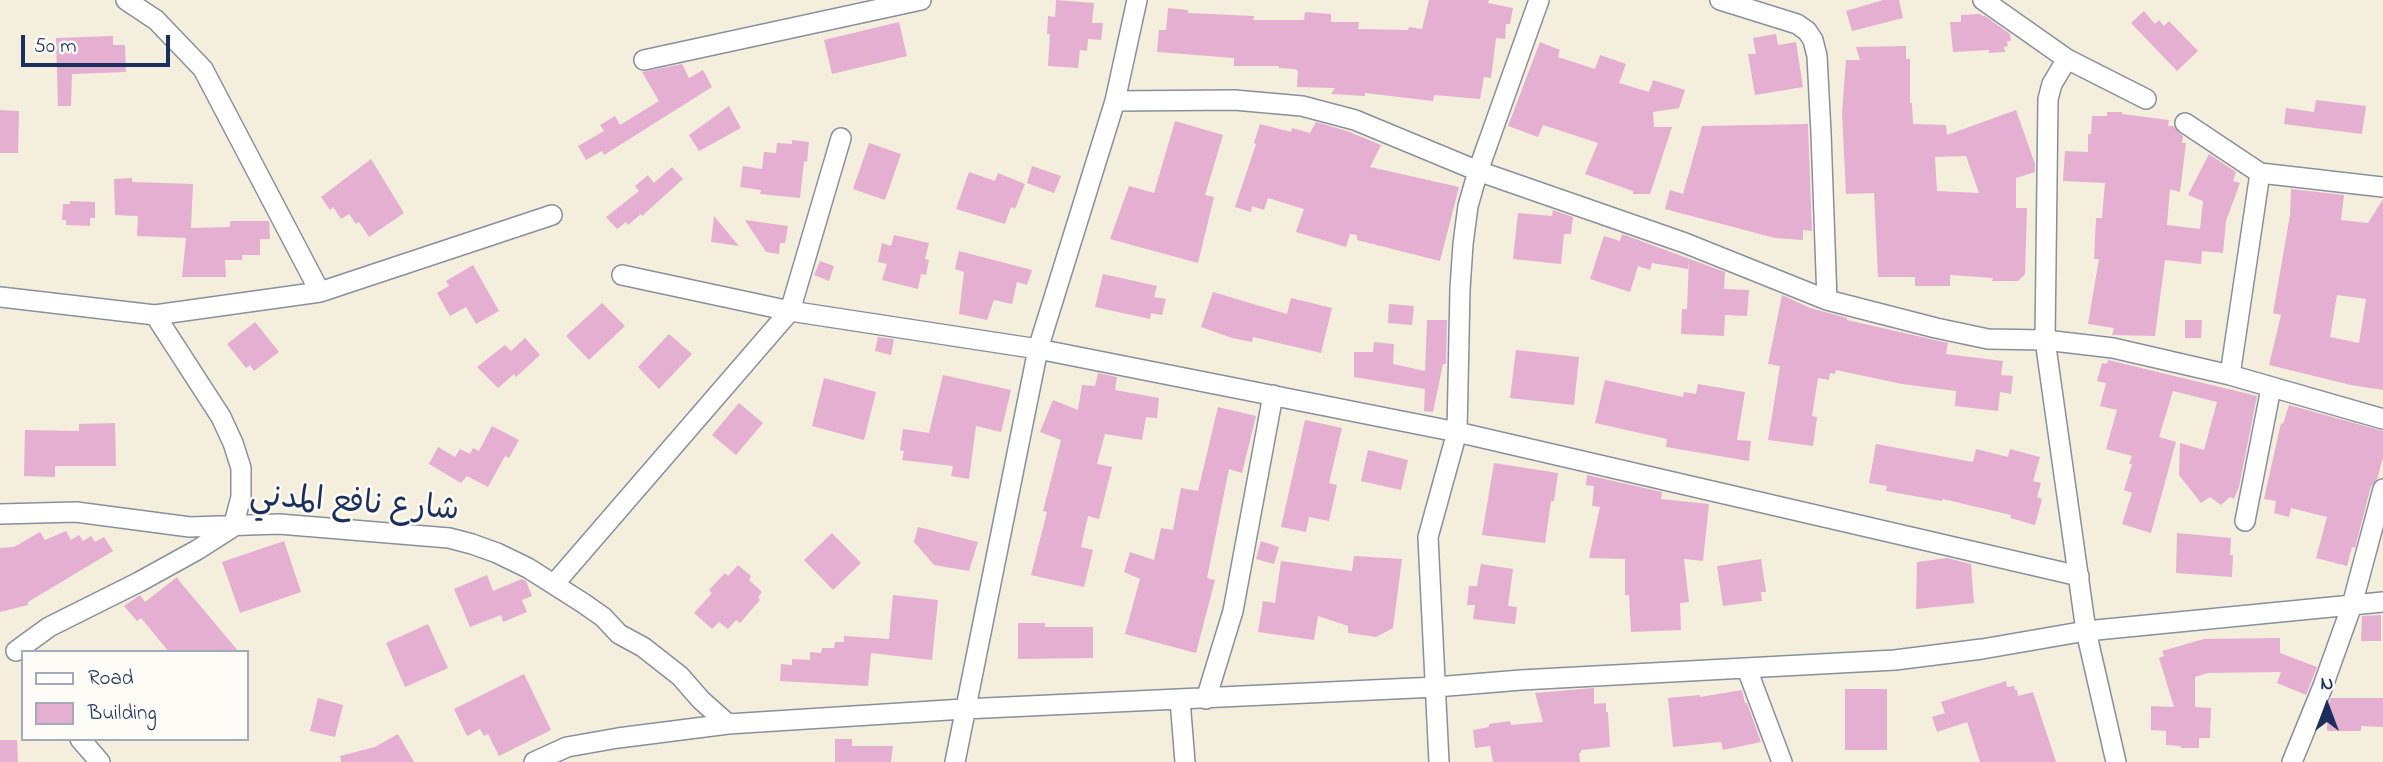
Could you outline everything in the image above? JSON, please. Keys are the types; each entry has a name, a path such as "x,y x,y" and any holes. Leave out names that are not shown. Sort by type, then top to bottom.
{"street":[{"path":"126,0 156,20 203,69 320,292"},
{"path":"644,60 853,7 921,0"},
{"path":"955,762 1038,349 1115,101 1137,0"},
{"path":"1439,762 1428,537 1457,432 1463,244 1468,206 1478,171 1539,0"},
{"path":"1720,0 1797,24 1807,31 1813,40 1817,56 1821,133 1826,300"},
{"path":"1983,0 2067,59 2146,99"},
{"path":"2067,59 2052,84 2048,99 2045,340 2086,631 2116,762"},
{"path":"1115,101 1234,100 1302,106 1356,120 1478,171 1685,243 1826,300 1988,339 2045,340 2113,348 2230,375 2383,419"},
{"path":"2185,123 2260,173 2383,187"},
{"path":"555,583 790,311 841,138"},
{"path":"2230,375 2260,173"},
{"path":"0,297 155,315 320,292 552,215"},
{"path":"622,275 790,311 1038,349 1457,432 2079,576"},
{"path":"13,655 49,627 150,576 233,527 241,497 242,468 233,443 221,416 155,315"},
{"path":"2245,521 2271,388"},
{"path":"1206,699 1233,611 1273,395"},
{"path":"2292,762 2352,605 2383,489"},
{"name":"شارع نافع المدني","path":"0,514 76,512 190,527 279,524 449,538 497,553 555,583 603,617 619,634 643,646 680,676 701,700 728,724"},
{"path":"534,762 567,747 728,724 1895,660 1982,649 2086,631 2383,602"},
{"path":"1747,669 1782,762"},
{"path":"1180,700 1185,762"},
{"path":"82,741 100,762"}],"building":[{"path":"1056,0 1094,3 1092,23 1103,23 1101,40 1088,39 1087,51 1080,50 1078,68 1048,66 1048,16 1055,17"},
{"path":"1429,0 1489,0 1488,3 1513,8 1510,24 1506,24 1505,39 1496,38 1491,78 1484,77 1480,99 1434,95 1433,101 1365,93 1365,96 1331,94 1335,88 1297,87 1298,71 1295,69 1279,66 1234,66 1234,58 1157,52 1159,30 1166,30 1168,8 1188,10 1188,13 1254,16 1253,20 1304,20 1305,12 1331,14 1331,22 1359,22 1358,29 1408,30 1409,27 1422,29"},
{"path":"1883,0 1899,0 1903,18 1852,31 1846,11"},
{"path":"2144,11 2155,24 2159,20 2164,26 2169,21 2198,51 2177,71 2131,23"},
{"path":"1981,14 2010,34 2011,41 2007,41 2005,52 1953,52 1950,22 1961,22 1961,15"},
{"path":"899,22 907,56 832,74 824,40"},
{"path":"1776,34 1778,45 1796,42 1803,87 1755,95 1748,54 1756,54 1753,38"},
{"path":"113,36 113,45 125,45 126,72 72,74 71,106 58,106 56,38"},
{"path":"1540,42 1560,50 1558,57 1595,69 1600,55 1626,64 1619,83 1649,92 1653,80 1685,90 1679,108 1653,112 1654,127 1672,127 1650,194 1633,194 1633,191 1585,174 1598,143 1543,125 1538,137 1508,126"},
{"path":"1906,46 1906,59 1910,59 1913,124 1946,125 1947,135 2016,110 2035,164 2035,172 2016,178 2016,208 2027,208 2025,274 2018,281 1992,281 1993,278 1950,275 1950,286 1915,286 1915,277 1878,277 1874,193 1846,194 1842,113 1846,60 1860,60 1856,47","holes":["1966,156 1979,193 1937,191 1935,157"]},
{"path":"682,64 689,78 703,70 712,87 604,155 602,151 586,160 578,146 604,131 600,125 615,116 620,125 659,101 642,72"},
{"path":"2316,100 2366,106 2362,134 2284,124 2286,108 2314,112"},
{"path":"729,106 741,128 699,151 689,135"},
{"path":"0,110 19,111 18,153 0,153"},
{"path":"2107,112 2169,120 2168,126 2173,126 2183,136 2182,143 2186,143 2180,192 2170,189 2167,225 2200,229 2203,201 2188,195 2209,154 2236,172 2233,181 2240,183 2226,221 2223,253 2202,251 2201,264 2165,260 2155,336 2112,335 2114,328 2088,324 2099,259 2094,259 2096,218 2102,218 2105,183 2063,181 2065,151 2088,152 2092,116 2107,116"},
{"path":"1175,121 1223,135 1205,195 1214,197 1198,263 1110,239 1129,186 1154,193"},
{"path":"1316,122 1381,145 1370,167 1459,187 1440,261 1357,240 1357,235 1350,234 1346,247 1296,232 1304,209 1268,198 1264,210 1252,206 1251,212 1235,207 1260,124 1291,132 1292,128 1310,133"},
{"path":"1808,124 1812,231 1803,230 1803,240 1775,238 1665,209 1670,190 1683,194 1702,126"},
{"path":"792,140 809,142 800,198 760,194 761,190 740,187 743,166 762,169 764,152 776,153 777,143 792,144"},
{"path":"869,143 901,154 885,200 853,189"},
{"path":"371,159 404,213 369,237 359,222 356,224 349,214 341,219 333,207 330,210 321,197"},
{"path":"1032,166 1061,176 1054,193 1027,183"},
{"path":"672,167 683,179 642,216 641,214 628,225 626,222 617,229 606,217 639,191 635,186 648,175 654,183"},
{"path":"969,172 995,181 998,173 1025,184 1015,209 1011,207 1005,224 956,209"},
{"path":"132,178 132,182 193,184 191,228 230,227 230,221 269,221 270,239 260,239 260,255 242,255 242,260 225,260 226,277 182,277 186,238 137,236 138,216 115,215 114,179"},
{"path":"2291,189 2344,195 2341,220 2368,223 2383,199 2383,390 2269,365 2281,315 2273,313 2290,215","holes":["2337,295 2366,299 2359,343 2330,337"]},
{"path":"70,201 95,202 95,218 90,218 90,226 66,225 66,220 62,220 63,204 70,204"},
{"path":"1553,210 1573,217 1571,234 1564,234 1561,264 1513,259 1518,213 1552,216"},
{"path":"714,216 739,246 711,242"},
{"path":"745,220 788,226 785,243 780,243 779,254 766,252"},
{"path":"1622,234 1725,272 1724,289 1749,290 1747,316 1725,315 1724,336 1681,334 1682,309 1687,309 1689,259 1688,269 1652,263 1650,270 1638,266 1630,292 1590,279 1604,236 1620,241"},
{"path":"894,235 929,243 925,259 929,260 926,275 921,274 918,289 882,280 887,264 878,262 882,243 891,246"},
{"path":"959,251 1032,270 1027,285 1017,282 1012,304 994,300 987,320 959,314 964,272 955,269"},
{"path":"820,261 834,266 829,281 814,275"},
{"path":"473,265 499,311 476,324 466,307 450,316 437,293 449,286 446,281"},
{"path":"1103,274 1157,286 1154,297 1166,299 1162,315 1151,313 1150,319 1095,307"},
{"path":"1213,292 1287,314 1291,298 1332,308 1321,353 1253,337 1252,342 1232,338 1201,327"},
{"path":"1782,295 1847,320 1948,343 1946,354 2003,361 2001,375 2013,376 2011,394 2000,392 1998,411 1955,406 1956,391 1902,384 1836,370 1835,374 1830,373 1829,380 1818,378 1812,416 1817,417 1813,446 1768,440 1780,366 1768,364"},
{"path":"602,303 625,326 589,360 566,336"},
{"path":"1389,304 1414,306 1412,325 1388,323"},
{"path":"1427,320 1447,320 1446,364 1443,364 1433,412 1424,411 1425,389 1354,377 1354,352 1373,352 1374,342 1394,344 1393,364 1425,371"},
{"path":"2185,320 2202,320 2201,338 2185,338"},
{"path":"255,322 279,352 254,371 250,365 246,368 227,344"},
{"path":"669,334 692,354 659,389 638,367"},
{"path":"878,337 894,339 891,355 875,351"},
{"path":"525,338 540,355 516,377 514,374 498,388 477,367 505,345 511,351"},
{"path":"1516,350 1579,357 1574,405 1510,398"},
{"path":"2108,360 2257,396 2239,487 2234,499 2230,497 2221,505 2210,497 2201,503 2179,475 2180,443 2204,450 2217,402 2173,391 2159,437 2176,442 2151,533 2122,524 2132,493 2124,490 2132,456 2106,449 2117,410 2100,406 2106,383 2097,381 2102,363 2107,364"},
{"path":"1098,373 1117,377 1115,390 1159,398 1157,418 1146,417 1142,440 1105,434 1097,464 1112,467 1099,519 1088,516 1081,547 1093,550 1084,587 1031,575 1047,512 1043,511 1061,440 1040,432 1053,400 1078,410 1082,385 1095,386"},
{"path":"943,375 1011,390 1001,432 976,426 969,479 951,476 953,466 902,460 904,451 900,450 903,429 929,433"},
{"path":"824,378 876,392 864,440 812,426"},
{"path":"1605,380 1683,397 1684,392 1696,394 1698,384 1745,392 1737,440 1751,441 1749,461 1666,447 1667,439 1595,423"},
{"path":"739,403 763,423 736,455 712,435"},
{"path":"2289,405 2383,431 2383,458 2377,479 2371,486 2355,548 2352,547 2347,566 2316,558 2327,517 2291,508 2289,517 2274,513 2276,501 2264,499 2281,423 2283,424"},
{"path":"1218,407 1256,416 1242,473 1229,469 1207,578 1215,580 1196,653 1125,634 1140,579 1124,572 1130,552 1154,560 1161,528 1173,530 1181,488 1198,491"},
{"path":"1305,420 1342,428 1329,483 1337,485 1329,521 1309,517 1306,532 1281,527"},
{"path":"115,423 116,466 55,466 55,477 24,476 25,430 79,431 79,424"},
{"path":"492,426 519,440 509,458 505,456 488,487 467,476 461,483 429,464 438,447 455,457 460,449 470,454 473,448 479,451"},
{"path":"1876,444 1973,462 1976,449 2008,457 2010,449 2040,457 2033,481 2041,483 2037,497 2042,499 2035,525 2010,518 2011,515 1943,499 1942,501 1886,491 1887,486 1869,483"},
{"path":"1368,450 1408,460 1401,490 1361,481"},
{"path":"1494,463 1558,473 1545,543 1482,535"},
{"path":"1587,475 1662,492 1661,499 1709,504 1703,561 1684,559 1689,602 1680,603 1681,630 1631,632 1629,595 1625,595 1625,559 1589,558 1600,507 1592,506 1594,486 1586,485"},
{"path":"918,527 978,542 969,571 934,565 914,542"},
{"path":"66,531 71,540 79,535 83,541 91,536 95,542 104,537 113,551 28,602 28,605 0,612 0,548 14,547 40,532 45,540"},
{"path":"832,533 861,563 833,590 804,560"},
{"path":"2177,533 2231,538 2232,577 2176,573"},
{"path":"284,541 301,592 240,613 222,562"},
{"path":"1261,541 1279,547 1274,564 1256,559"},
{"path":"1354,556 1402,559 1393,628 1376,637 1348,633 1348,626 1318,616 1314,640 1258,632 1263,601 1275,603 1281,561 1352,571"},
{"path":"1947,558 1971,564 1974,603 1916,609 1917,562"},
{"path":"1761,559 1766,592 1761,592 1762,601 1723,606 1717,566"},
{"path":"1481,564 1513,569 1508,606 1517,607 1515,624 1473,619 1475,605 1467,605 1469,586 1477,586"},
{"path":"738,565 751,576 749,580 762,592 758,597 760,600 740,623 736,620 728,629 719,622 712,629 694,613 712,593 709,590 725,573 728,576"},
{"path":"487,575 493,591 522,579 526,581 532,596 522,600 527,612 503,622 501,615 470,627 454,589"},
{"path":"177,577 237,650 167,650 141,618 137,621 124,606 140,595 145,602"},
{"path":"893,595 938,600 932,660 871,653 868,686 780,681 781,664 792,665 792,659 810,660 810,652 821,653 822,648 834,648 835,642 844,642 844,636 889,639"},
{"path":"2381,615 2381,641 2361,641 2362,616"},
{"path":"1018,623 1045,623 1045,627 1093,627 1093,658 1018,659"},
{"path":"428,624 448,668 405,687 386,643"},
{"path":"2280,638 2280,653 2317,667 2306,695 2277,683 2281,672 2208,673 2195,677 2195,707 2211,708 2210,738 2199,738 2199,748 2181,748 2166,745 2166,731 2151,730 2151,706 2174,707 2159,658 2164,656 2162,651 2204,639"},
{"path":"524,674 551,730 499,756 488,734 484,736 480,729 467,736 454,709"},
{"path":"2006,681 2007,687 2014,686 2018,696 2033,692 2056,762 1980,762 1967,722 1937,732 1932,717 1945,713 1941,702"},
{"path":"1594,688 1594,704 1606,703 1610,747 1581,750 1580,762 1493,762 1490,746 1475,748 1473,730 1510,721 1511,725 1543,722 1535,693"},
{"path":"1845,689 1887,689 1887,750 1845,750"},
{"path":"1742,690 1761,742 1723,750 1721,742 1673,747 1668,698 1700,697"},
{"path":"318,698 343,705 335,737 310,731"},
{"path":"2331,698 2383,698 2383,727 2361,726 2361,731 2327,731 2327,708"},
{"path":"398,734 414,762 341,762 340,756 375,747"},
{"path":"835,739 852,739 852,746 893,746 891,762 835,762"},
{"path":"0,740 17,740 18,762 0,762"}]}
